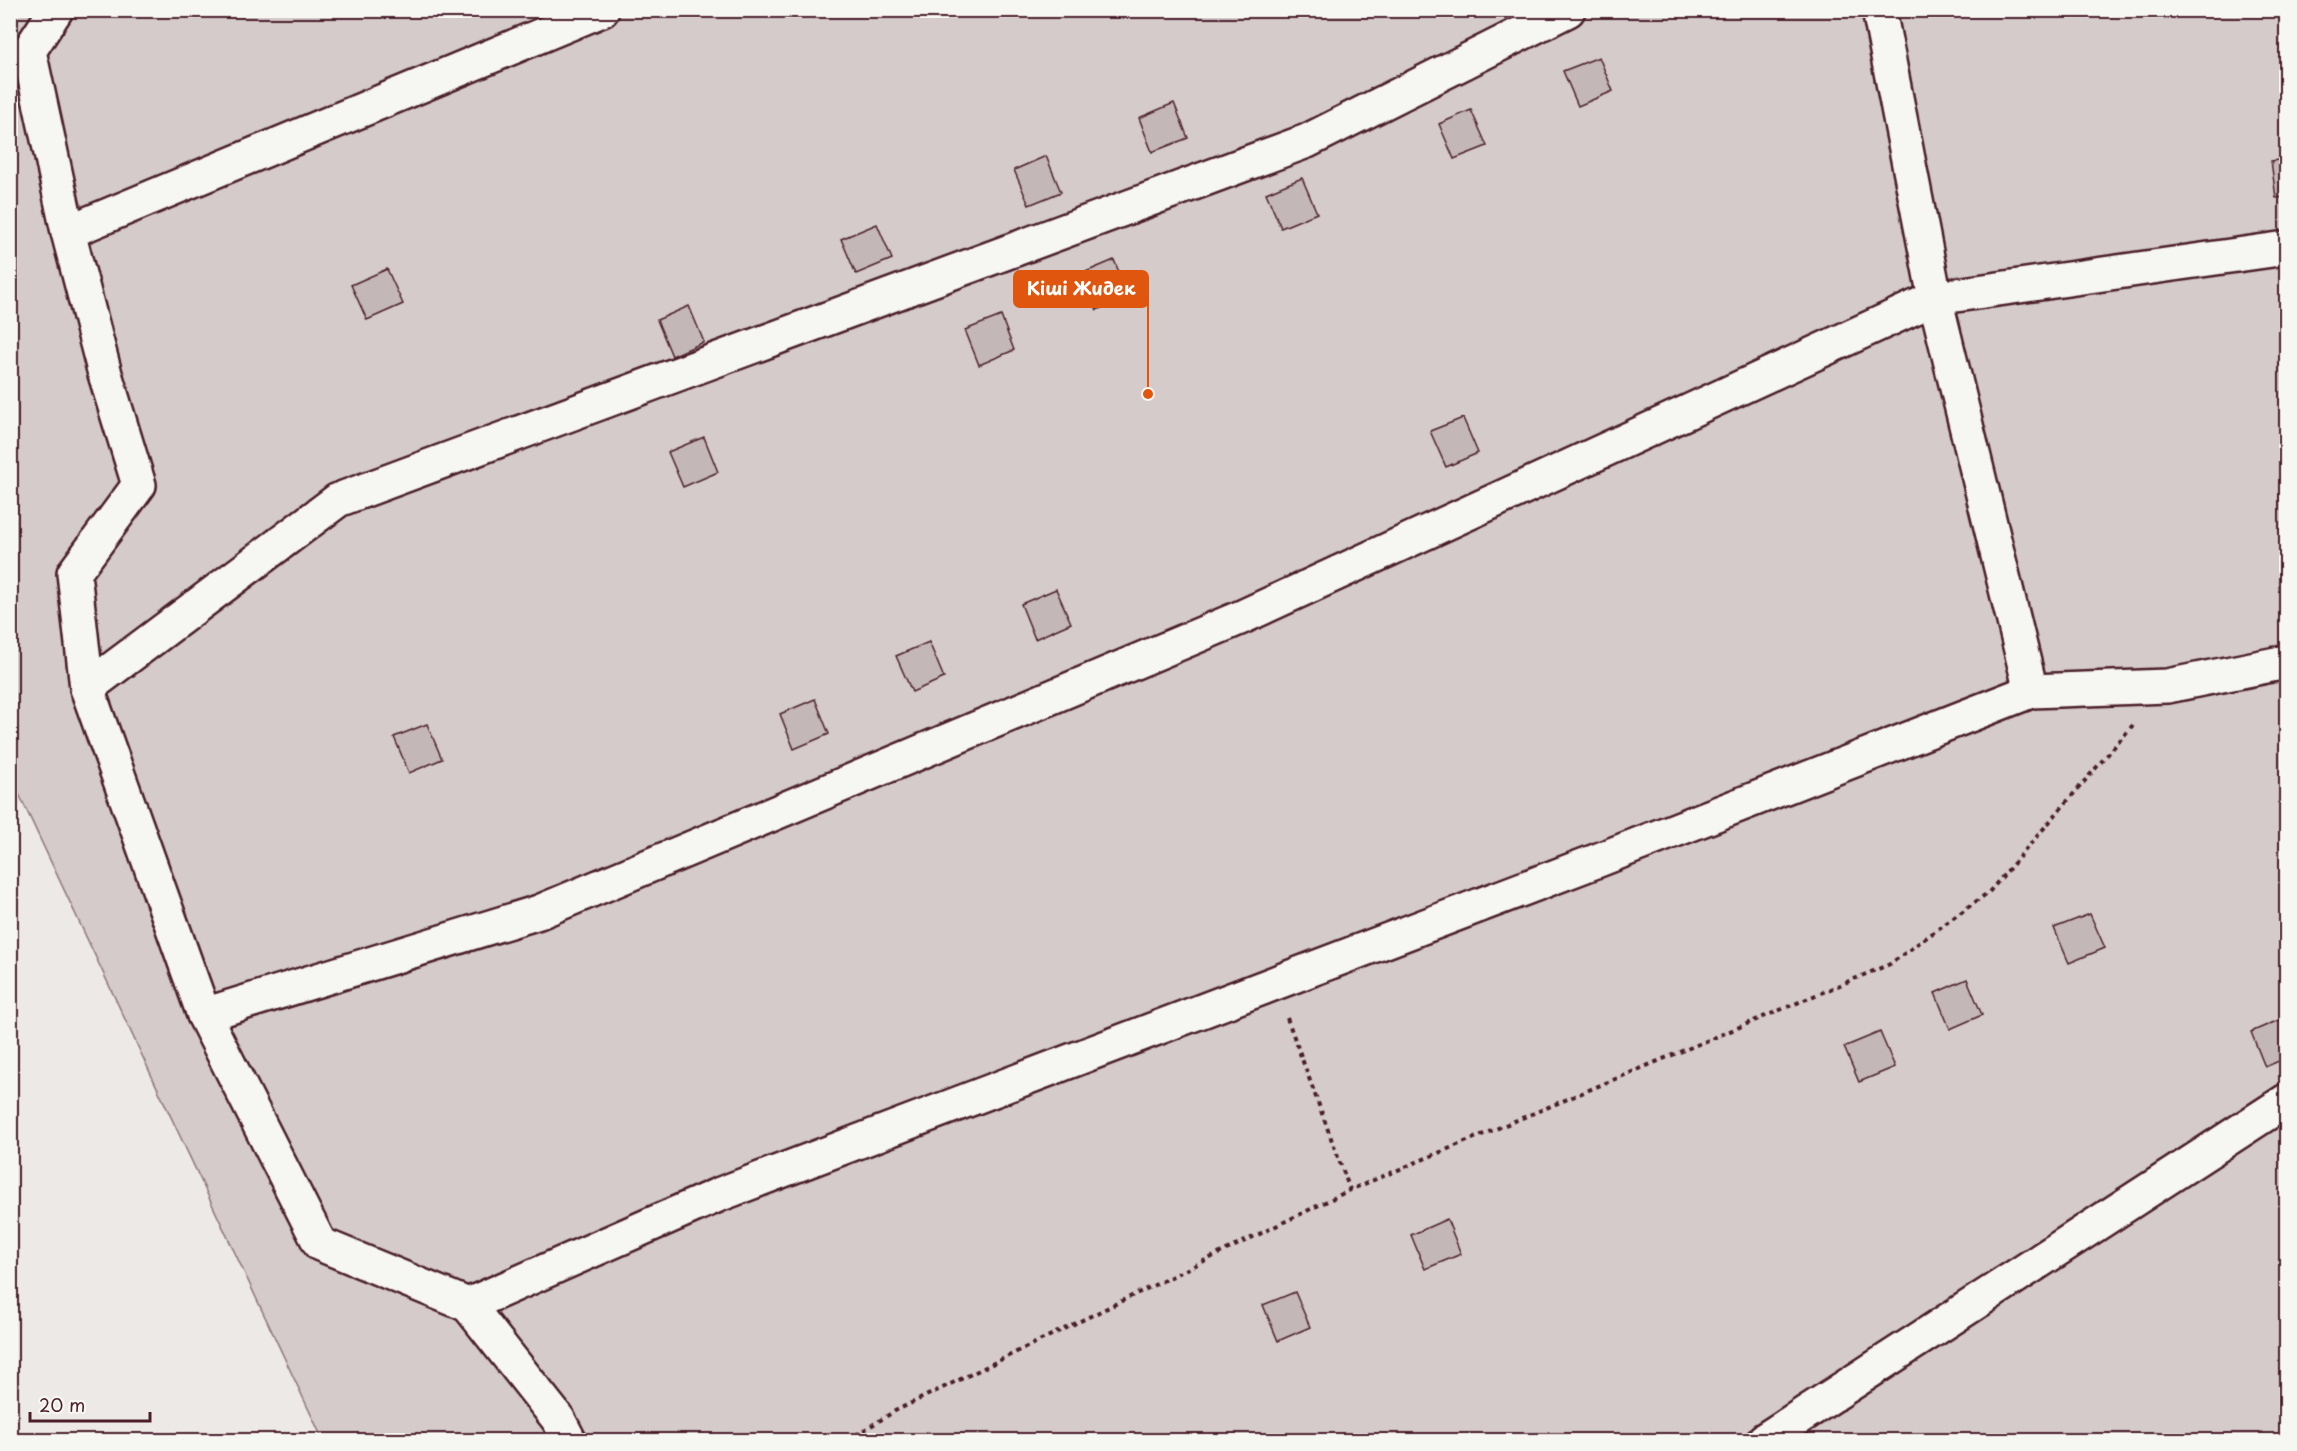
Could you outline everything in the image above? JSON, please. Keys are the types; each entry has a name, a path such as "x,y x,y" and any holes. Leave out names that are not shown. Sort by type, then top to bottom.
{"street":[{"path":"56,10 29,51 68,232 105,374 139,485 74,573 87,688 204,1015 320,1244 468,1305 558,1419 569,1440"},
{"path":"68,232 602,10"},
{"path":"87,688 338,500 1307,141 1568,10"},
{"path":"1879,10 1935,298 2031,691"},
{"path":"204,1015 550,907 1242,617 1935,298 2286,248"},
{"path":"468,1305 718,1195 1585,866 2031,691 2167,686 2286,662"},
{"path":"1764,1440 2286,1101"}],"path":[{"path":"848,1440 906,1406 1350,1190 1890,964 1989,892 2167,686"},
{"path":"1275,984 1350,1190"}],"shaded area":[{"path":"10,11 2286,11 2286,1440 323,1440 11,777"}],"building":[{"path":"1599,57 1613,91 1578,106 1563,71"},
{"path":"1174,103 1188,138 1152,152 1139,118"},
{"path":"1471,110 1487,146 1454,159 1439,124"},
{"path":"1046,156 1061,192 1029,205 1014,170"},
{"path":"2286,159 2286,197 2276,198 2271,161"},
{"path":"1302,178 1317,213 1281,228 1266,193"},
{"path":"877,224 892,259 856,274 841,239"},
{"path":"1114,260 1129,296 1097,310 1081,274"},
{"path":"387,269 403,304 367,320 351,285"},
{"path":"689,306 704,342 672,356 657,320"},
{"path":"1001,316 1014,350 979,365 965,330"},
{"path":"1463,418 1478,453 1446,467 1430,431"},
{"path":"704,437 718,472 683,487 668,452"},
{"path":"1056,589 1071,623 1035,639 1021,604"},
{"path":"929,642 944,678 912,692 896,656"},
{"path":"815,699 829,734 794,749 780,714"},
{"path":"427,724 442,759 409,773 394,737"},
{"path":"2090,914 2105,948 2069,963 2054,928"},
{"path":"1967,979 1982,1015 1950,1029 1935,993"},
{"path":"2286,1017 2286,1058 2265,1067 2251,1032"},
{"path":"1880,1032 1895,1067 1859,1082 1844,1047"},
{"path":"1447,1219 1461,1254 1425,1269 1411,1235"},
{"path":"1295,1292 1310,1327 1278,1341 1263,1305"}],"place":[{"name":"Кіші Жидек","path":"1148,394"}]}
